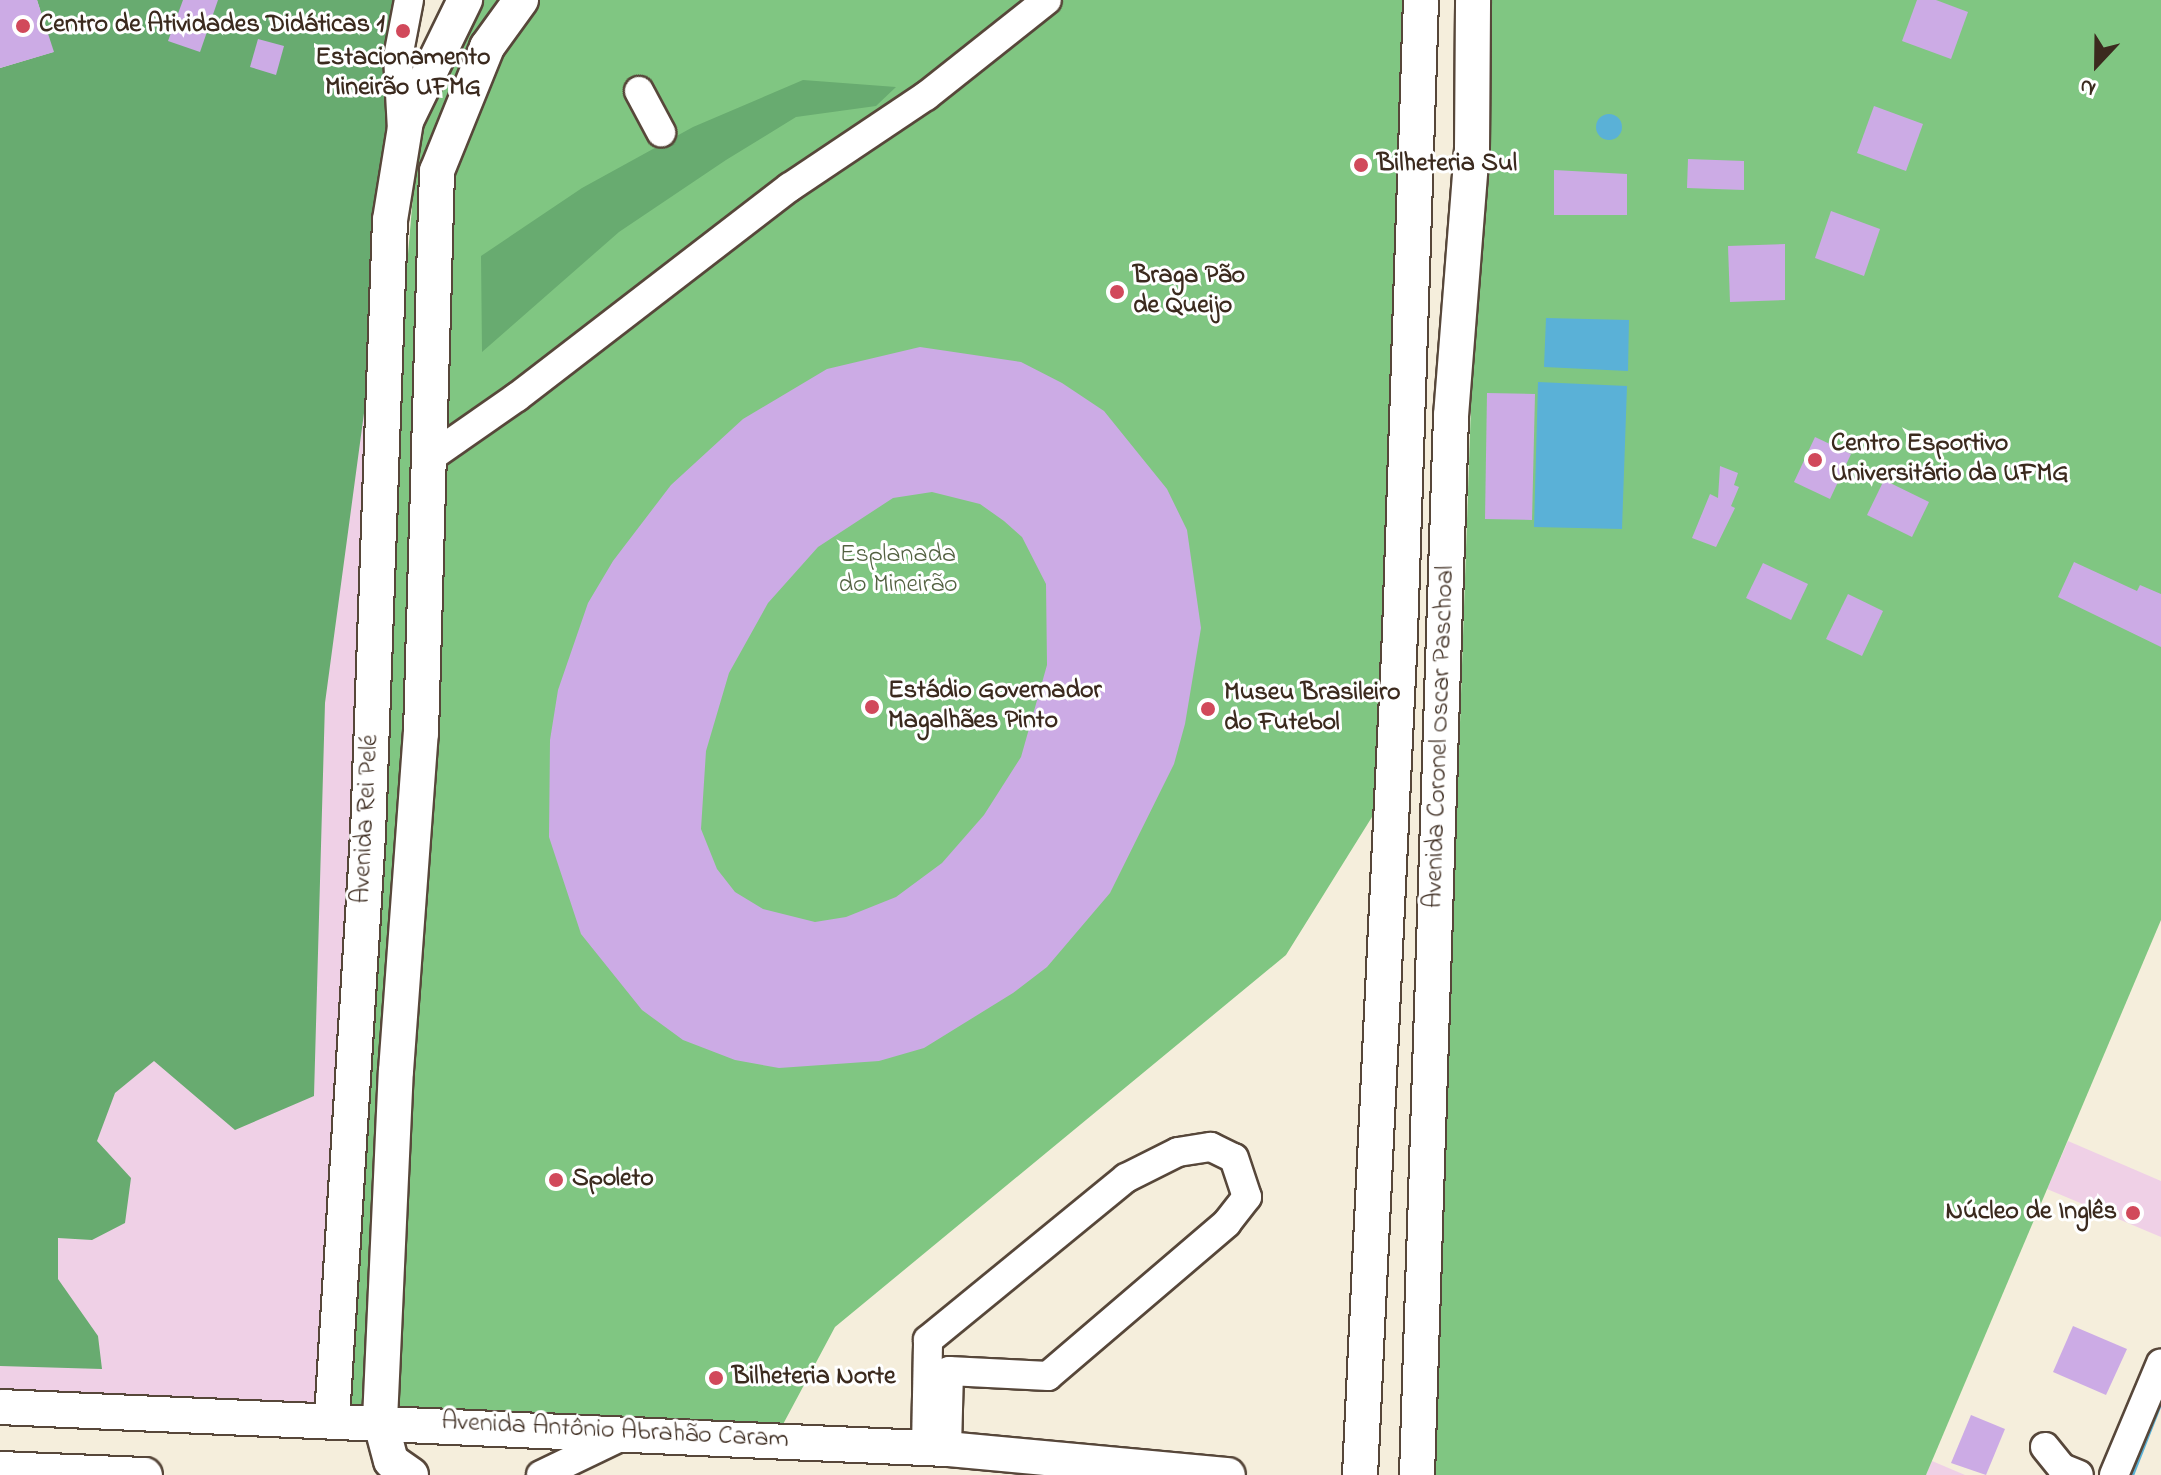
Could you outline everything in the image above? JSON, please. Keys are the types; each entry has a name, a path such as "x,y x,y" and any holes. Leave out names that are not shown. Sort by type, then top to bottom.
{"main road":[{"name":"Avenida Rei Pelé","path":"332,1418 368,834 390,220 403,136 424,76 465,0"},
{"name":"Avenida Rei Pelé","path":"411,1475 391,1461 380,1420 390,1184 421,733 437,171 452,124 487,47 521,0"},
{"name":"Avenida Coronel Oscar Paschoal","path":"1360,1475 1384,1009 1407,448 1421,0"},
{"name":"Avenida Coronel Oscar Paschoal","path":"1417,1475 1451,416 1472,149 1473,0"},
{"path":"1417,100 1438,125 1472,149"},
{"path":"1407,448 1451,416"},
{"path":"380,461 428,459"},
{"path":"368,834 421,733"},
{"path":"1384,1009 1428,1086"},
{"path":"350,1111 390,1184"},
{"name":"Avenida Antônio Abrahão Caram","path":"0,1407 332,1418 629,1433 850,1460 943,1455 1228,1475"},
{"path":"0,1469 145,1475"}],"street":[{"path":"403,136 398,57 409,0"},
{"path":"428,459 790,187 926,96 1047,0"},
{"path":"639,91 661,132"},
{"path":"1211,1147 1234,1158 1247,1197 1227,1223 1192,1258 1048,1376 949,1371 943,1455 928,1340 1126,1178 1178,1152 1211,1147"},
{"path":"2114,1475 2161,1363"},
{"path":"541,1475 629,1433"},
{"path":"2045,1447 2062,1468 2079,1475"}],"shaded area":[{"path":"0,0 425,0 398,58 319,1409 0,1396"},
{"name":"Núcleo de Inglês","path":"2068,1141 2161,1181 2161,1237 2047,1189"},
{"path":"1932,1461 1965,1475 1926,1475"}],"green space":[{"path":"37,0 396,0 390,220 325,703 314,1096 235,1130 154,1061 115,1093 97,1141 131,1178 125,1223 92,1240 58,1238 58,1279 98,1336 102,1369 0,1366 0,68 53,52"},
{"name":"Esplanada do Mineirão","path":"483,0 1433,0 1410,756 1286,955 835,1327 765,1458 349,1438 388,488 418,137"},
{"name":"Centro Esportivo Universitário da UFMG","path":"1485,0 2161,0 2161,920 1926,1475 1434,1475"},
{"path":"803,80 896,87 876,106 796,117 726,160 619,232 482,352 481,256 582,188 693,127"}],"water":[{"path":"1609,114 1618,118 1622,127 1618,136 1609,140 1600,136 1596,127 1600,118"},
{"path":"1546,318 1629,320 1628,371 1544,367"},
{"path":"1538,382 1627,386 1622,529 1534,527"}],"building":[{"name":"Centro de Atividades Didáticas 1","path":"0,0 37,0 54,52 0,68"},
{"path":"183,0 218,0 200,52 168,41"},
{"path":"1917,0 1936,0 1968,12 1951,59 1902,41"},
{"path":"258,39 284,46 276,75 250,67"},
{"path":"1874,106 1923,124 1906,171 1857,153"},
{"path":"1688,159 1744,161 1744,190 1687,188"},
{"path":"1554,170 1627,174 1627,215 1554,215"},
{"path":"1831,211 1880,229 1864,276 1815,258"},
{"path":"1785,244 1785,300 1730,302 1728,246"},
{"name":"Estádio Governador Magalhães Pinto","path":"920,347 1021,362 1062,383 1104,411 1167,489 1187,530 1201,628 1185,724 1174,764 1110,893 1047,967 1013,993 924,1048 879,1061 779,1068 735,1060 683,1040 642,1010 581,934 549,837 550,740 558,690 588,603 613,561 671,485 743,419 827,369","holes":["932,492 980,504 1022,537 1046,584 1047,665 1021,757 984,815 942,863 896,897 846,917 815,922 763,909 735,892 717,869 701,829 706,751 729,673 768,603 818,547 893,498"]},
{"path":"1487,393 1535,394 1532,520 1485,519"},
{"path":"1815,437 1851,454 1830,499 1794,482"},
{"path":"1720,466 1738,473 1734,485 1739,487 1731,506 1735,508 1716,547 1692,538 1710,494 1718,498"},
{"path":"1884,480 1929,502 1912,537 1867,515"},
{"path":"2074,562 2137,591 2140,585 2161,594 2161,647 2058,597"},
{"path":"1763,563 1808,584 1791,620 1746,598"},
{"path":"1848,594 1883,611 1862,656 1826,639"},
{"path":"2073,1326 2127,1349 2106,1395 2053,1372"},
{"path":"1971,1415 2005,1429 1986,1475 1951,1463"}],"waterway":[{"path":"2131,1475 2161,1399"}],"place":[{"name":"Centro de Atividades Didáticas 1","path":"23,26"},
{"name":"Estacionamento Mineirão UFMG","path":"403,31"},
{"name":"Bilheteria Sul","path":"1361,165"},
{"name":"Braga Pão de Queijo","path":"1117,292"},
{"name":"Centro Esportivo Universitário da UFMG","path":"1815,460"},
{"name":"Estádio Governador Magalhães Pinto","path":"872,707"},
{"name":"Museu Brasileiro do Futebol","path":"1208,709"},
{"name":"Spoleto","path":"556,1180"},
{"name":"Núcleo de Inglês","path":"2133,1213"},
{"name":"Bilheteria Norte","path":"716,1378"}]}
